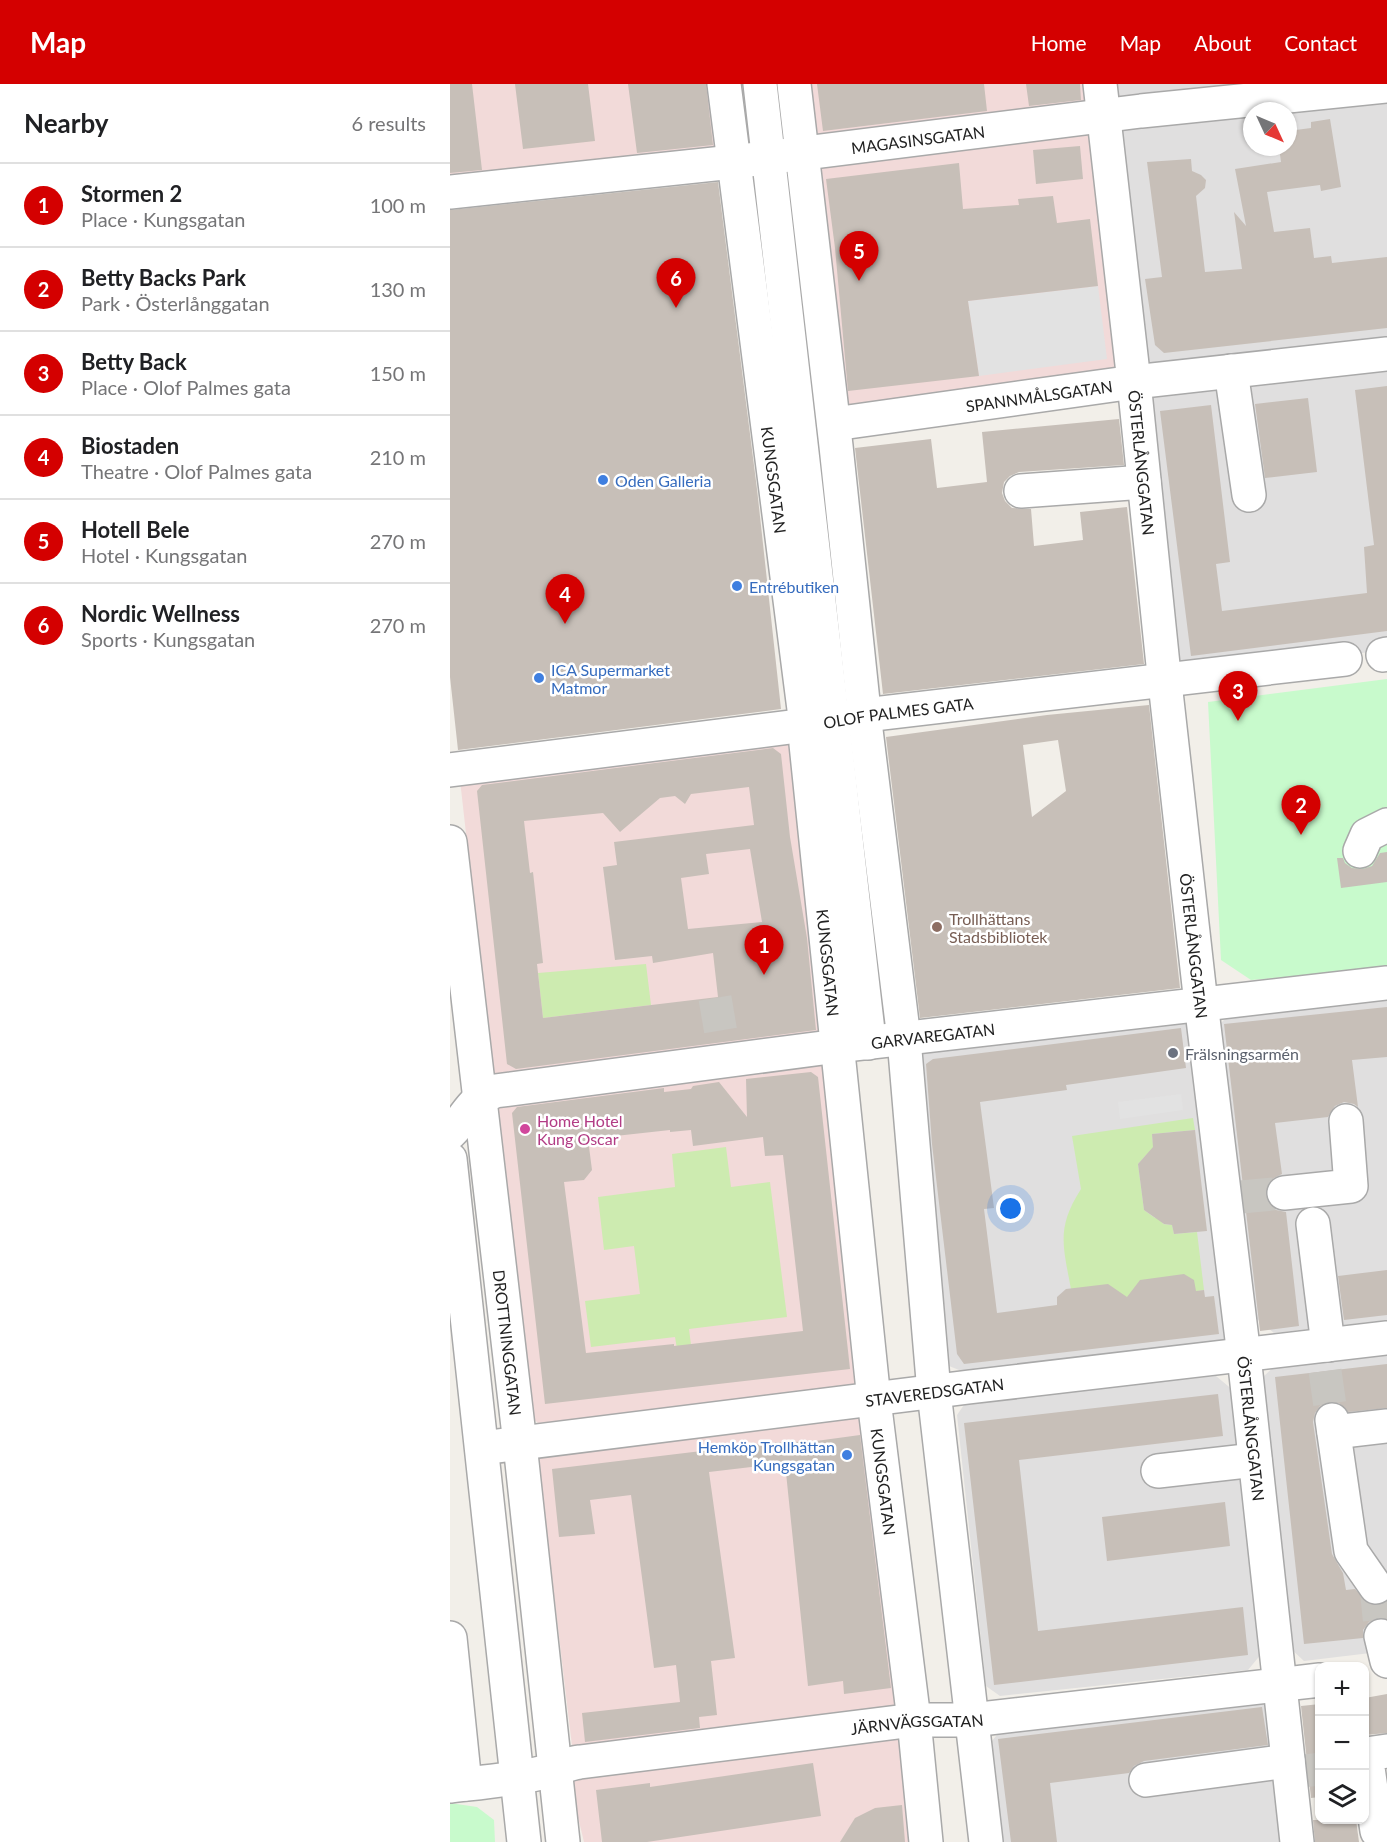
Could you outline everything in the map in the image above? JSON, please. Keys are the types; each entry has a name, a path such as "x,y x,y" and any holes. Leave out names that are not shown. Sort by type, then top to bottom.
{"street":[{"name":"KUNGSGATAN","path":"724,84 725,163 835,720 904,1039 934,1392 986,1842"},
{"name":"KUNGSGATAN","path":"760,84 835,720"},
{"name":"KUNGSGATAN","path":"794,84 834,424 835,720"},
{"name":"ÖSTERLÅNGGATAN","path":"1100,84 1202,1003 1233,1199 1244,1356 1279,1685 1294,1768 1297,1842"},
{"name":"MAGASINSGATAN","path":"450,192 725,163 996,128 1387,86"},
{"name":"SPANNMÅLSGATAN","path":"834,424 1134,382 1387,354"},
{"path":"1231,371 1249,495"},
{"path":"1021,491 1144,482"},
{"name":"OLOF PALMES GATA","path":"450,770 835,720 1345,659"},
{"name":"KUNGSGATAN","path":"835,720 806,744 853,1044 874,1400 914,1720 926,1842"},
{"path":"1360,851 1366,835 1387,825"},
{"name":"DROTTNINGGATAN","path":"450,842 481,1097 563,1842"},
{"name":"GARVAREGATAN","path":"481,1097 495,1091 522,1086 724,1053 904,1039 1387,983"},
{"path":"450,1133 481,1097"},
{"path":"1284,1193 1351,1186 1346,1121"},
{"path":"450,1159 524,1842"},
{"path":"1313,1224 1325,1354"},
{"name":"STAVEREDSGATAN","path":"482,1448 1244,1356 1325,1354 1387,1338"},
{"path":"1376,1587 1351,1551 1333,1426 1387,1426"},
{"path":"1158,1471 1255,1460"},
{"path":"450,1638 458,1785"},
{"path":"1369,1674 1387,1672"},
{"name":"JÄRNVÄGSGATAN","path":"458,1785 517,1777 580,1762 914,1720 972,1720 1315,1681"},
{"path":"1373,1760 1377,1831"},
{"path":"1146,1780 1294,1768"}],"shaded area":[{"path":"450,84 715,84 722,146 715,154 450,182"},
{"path":"807,84 1093,84 1096,109 815,139"},
{"path":"1110,84 1333,84 1125,110"},
{"path":"1387,93 1387,347 1140,375 1110,121 1243,108 1243,156 1297,156 1297,102"},
{"path":"1096,126 1123,372 842,412 811,163"},
{"path":"1098,286 1107,359 979,376 968,301"},
{"path":"1387,357 1387,650 1170,676 1138,386"},
{"path":"797,737 828,1039 494,1083 460,780"},
{"path":"1387,1000 1387,1320 1274,1333 1257,1319 1218,1026 1226,1018"},
{"path":"1174,1016 1193,1026 1231,1336 1223,1342 964,1372 949,1366 943,1353 914,1069 928,1045"},
{"path":"833,1061 861,1396 538,1423 530,1416 489,1100"},
{"path":"1181,1094 1183,1110 1120,1119 1118,1102"},
{"path":"1387,1350 1387,1651 1304,1661 1289,1647 1263,1377 1278,1363"},
{"path":"1216,1376 1234,1391 1262,1653 1248,1670 1000,1696 986,1686 957,1415 966,1402"},
{"path":"863,1405 908,1712 586,1755 572,1746 538,1459 546,1451"},
{"path":"1268,1700 1283,1842 1002,1842 992,1741 1004,1726"},
{"path":"896,1734 908,1743 920,1842 584,1842 570,1784 592,1770"}],"green space":[{"path":"1387,679 1387,968 1251,980 1221,960 1208,702"},
{"path":"646,964 651,1005 543,1018 538,973"},
{"path":"1193,1118 1195,1130 1152,1134 1154,1155 1147,1154 1138,1164 1144,1210 1155,1218 1161,1217 1163,1224 1172,1225 1174,1234 1197,1232 1204,1290 1135,1300 1071,1289 1064,1249 1065,1226 1081,1189 1072,1136"},
{"path":"726,1147 731,1187 770,1182 787,1317 689,1329 692,1353 678,1355 675,1337 591,1347 585,1301 640,1294 634,1246 604,1250 598,1197 675,1187 672,1154"},
{"path":"450,1803 477,1807 494,1820 495,1842 450,1842"}],"building":[{"path":"450,84 472,84 482,170 450,173"},
{"path":"515,84 588,84 595,141 523,149"},
{"path":"628,84 706,84 713,145 637,153"},
{"path":"817,84 984,84 987,111 823,131"},
{"path":"1026,84 1080,84 1081,100 1029,106"},
{"path":"1330,119 1341,187 1321,191 1320,185 1267,192 1274,232 1310,228 1314,258 1331,256 1332,263 1387,257 1387,328 1164,353 1155,345 1145,279 1162,277 1147,162 1191,159 1192,171 1206,180 1205,188 1196,196 1205,272 1242,269 1234,212 1246,226 1235,169 1281,162 1280,156 1297,156 1297,130 1311,128 1311,122"},
{"path":"1080,146 1083,179 1036,184 1033,150"},
{"path":"959,163 963,209 1019,205 1018,199 1053,196 1057,223 1090,219 1098,286 968,301 979,376 848,391 835,248 826,179"},
{"name":"Oden Galleria","path":"718,182 757,489 781,709 458,750 450,677 450,210"},
{"path":"1387,386 1387,631 1191,656 1160,411 1211,405 1230,562 1216,564 1222,611 1367,593 1364,547 1374,545 1355,390"},
{"path":"1308,398 1317,472 1265,478 1255,404"},
{"path":"1119,419 1124,465 1019,472 1004,482 1002,493 1005,501 1012,508 1031,509 1034,546 1083,540 1080,512 1127,507 1144,664 883,694 855,448 931,439 937,488 987,482 982,432"},
{"path":"1149,705 1180,988 920,1018 886,737 1047,715","holes":["1058,740 1066,791 1032,817 1023,745"]},
{"path":"773,748 781,754 790,837 807,938 816,1030 516,1069 507,1064 477,791 482,785","holes":["749,787 754,825 614,842 617,865 603,867 615,960 652,956 653,963 713,953 718,997 543,1018 537,964 543,963 533,872 530,873 524,821 603,813 620,832 660,798 675,796 685,804 691,794","750,849 762,922 688,929 681,878 709,874 706,854"]},
{"path":"1387,852 1387,882 1341,888 1337,858 1343,858 1345,863 1352,868 1363,869 1372,866 1380,853"},
{"path":"1387,1007 1387,1057 1352,1060 1358,1107 1344,1102 1335,1106 1328,1117 1275,1123 1282,1174 1267,1185 1265,1196 1276,1210 1286,1212 1299,1326 1260,1331 1224,1024"},
{"path":"1181,1028 1186,1068 1066,1085 1067,1090 980,1102 994,1208 984,1209 997,1313 1057,1305 1057,1297 1066,1289 1108,1284 1127,1297 1140,1280 1184,1274 1194,1280 1196,1291 1204,1290 1205,1297 1214,1296 1219,1334 964,1364 957,1354 932,1144 926,1064 933,1059"},
{"path":"811,1072 818,1077 850,1369 545,1404 512,1113 517,1107 664,1088 664,1092 691,1089 693,1086 719,1082 747,1117 746,1079","holes":["670,1130 670,1132 691,1130 693,1146 763,1137 765,1156 783,1155 803,1331 674,1346 674,1344 586,1353 564,1182 584,1180 592,1170 588,1139"]},
{"path":"1195,1130 1207,1231 1174,1234 1172,1225 1164,1224 1144,1210 1138,1164 1153,1147 1152,1134"},
{"path":"1387,1270 1387,1315 1344,1320 1338,1276"},
{"path":"1387,1364 1387,1408 1348,1412 1339,1403 1329,1402 1320,1406 1313,1422 1332,1554 1343,1573 1346,1590 1355,1589 1369,1604 1378,1606 1387,1602 1387,1618 1377,1618 1369,1622 1363,1630 1363,1638 1304,1644 1275,1377"},
{"path":"1218,1394 1223,1436 1019,1460 1038,1631 1243,1607 1248,1655 994,1685 964,1423"},
{"path":"860,1435 891,1688 844,1694 843,1681 808,1686 785,1463 709,1472 735,1658 711,1661 717,1715 699,1717 700,1728 585,1742 582,1713 680,1702 676,1665 654,1668 631,1495 590,1500 595,1534 559,1537 552,1469 769,1443 816,1441"},
{"path":"1225,1502 1230,1546 1107,1561 1102,1517"},
{"path":"1387,1694 1387,1733 1369,1735 1369,1697"},
{"path":"1315,1705 1315,1798 1311,1798 1301,1706"},
{"path":"1262,1707 1268,1745 1144,1761 1134,1766 1129,1773 1050,1783 1057,1842 1011,1842 998,1739"},
{"path":"813,1763 821,1816 647,1842 602,1842 596,1790 650,1783 650,1787"},
{"path":"902,1805 905,1842 840,1842 855,1818 875,1808"},
{"path":"1313,1820 1315,1824 1357,1824 1359,1842 1315,1842"}],"tunnel":[{"path":"715,998 723,1045"},
{"path":"1241,1197 1284,1193"},
{"path":"1325,1371 1332,1420"},
{"path":"1376,1587 1381,1636"},
{"path":"1304,1771 1315,1770"}],"place":[{"name":"Hotell Bele","path":"859,281"},
{"name":"Nordic Wellness","path":"676,308"},
{"name":"Oden Galleria","path":"603,480"},
{"name":"Entrébutiken","path":"737,586"},
{"name":"Biostaden","path":"565,624"},
{"name":"ICA Supermarket Matmor","path":"539,678"},
{"name":"Betty Back","path":"1238,721"},
{"name":"Betty Backs Park","path":"1301,835"},
{"name":"Trollhättans Stadsbibliotek","path":"937,927"},
{"name":"Stormen 2","path":"764,975"},
{"name":"Frälsningsarmén","path":"1173,1053"},
{"name":"Home Hotel Kung Oscar","path":"525,1129"},
{"name":"Hemköp Trollhättan Kungsgatan","path":"847,1455"}]}
